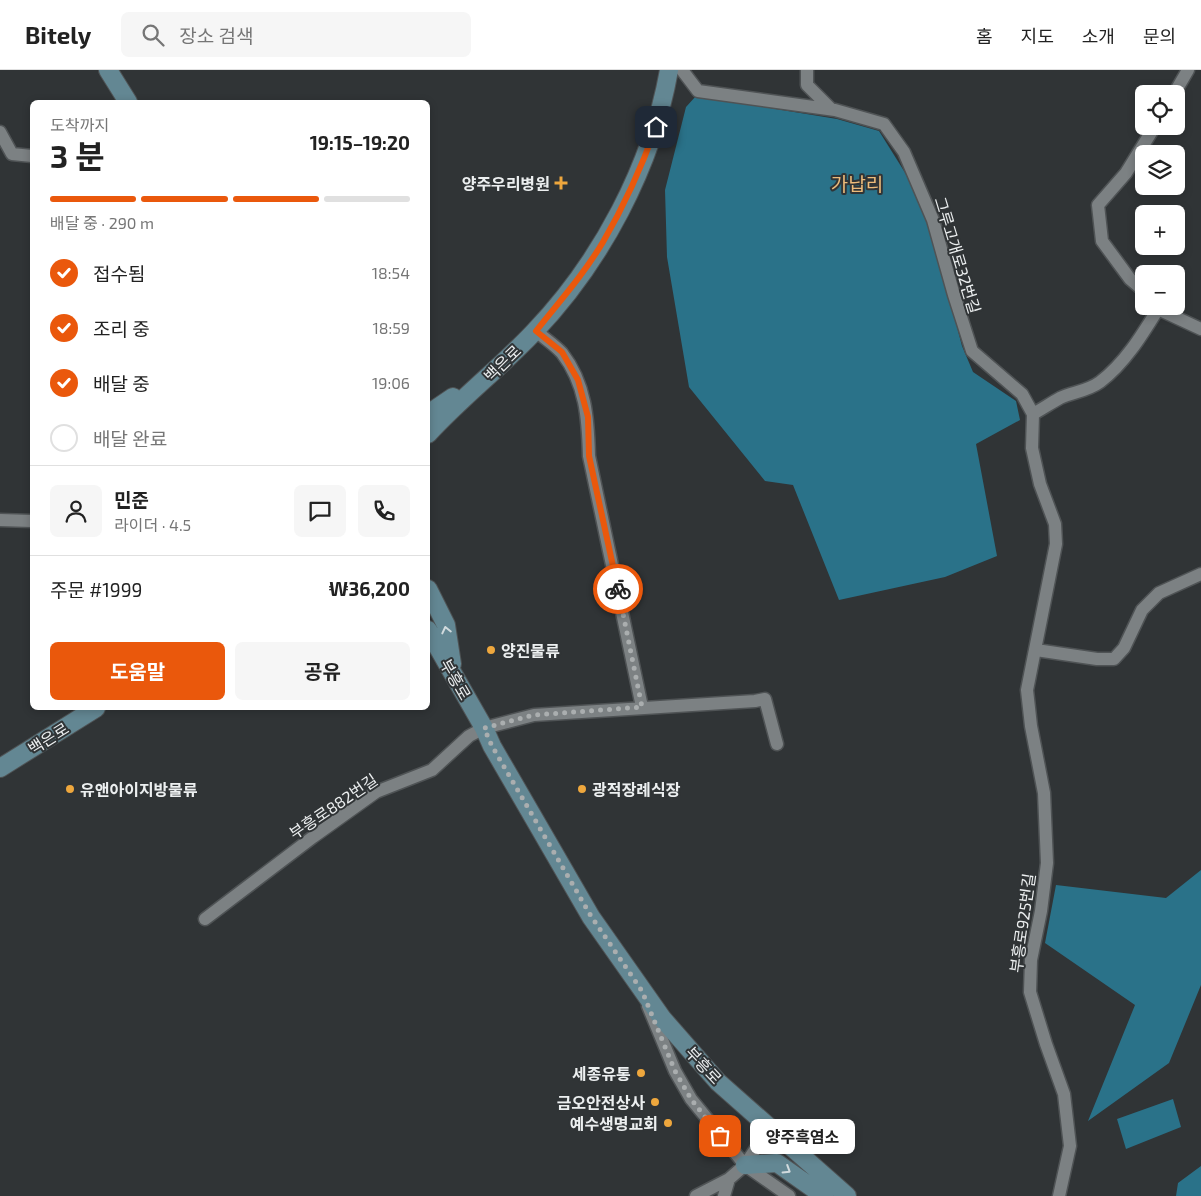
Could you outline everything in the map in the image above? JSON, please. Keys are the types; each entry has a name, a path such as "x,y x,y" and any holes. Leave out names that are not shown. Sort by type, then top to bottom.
{"main road":[{"path":"108,70 125,100"},
{"name":"백은로","path":"430,432 536,331 569,290 603,242 628,194 651,140 660,114 669,70"},
{"path":"430,413 505,362"},
{"path":"430,593 446,625 453,674"},
{"name":"부흥로","path":"430,634 484,728 492,746 591,916 662,1018 718,1082 847,1196"},
{"name":"백은로","path":"0,768 93,710"},
{"path":"745,1166 777,1163 824,1196"}],"street":[{"name":"그루고개로32번길","path":"682,70 698,91 831,110 884,124 904,152 933,220 972,351 1022,394 1033,414"},
{"path":"807,70 807,86 831,110"},
{"path":"1179,85 1188,70"},
{"path":"0,132 6,154 30,156"},
{"path":"1135,283 1102,241 1098,205 1126,173 1149,135"},
{"path":"1033,414 1061,398 1099,383 1126,356 1144,332 1153,315"},
{"path":"1171,315 1201,330"},
{"path":"536,331 562,352 578,380 588,417 589,456 642,707"},
{"name":"부흥로925번길","path":"1033,414 1032,448 1040,484 1055,524 1056,544 1028,690 1031,726 1044,793 1048,863 1031,960 1030,992 1064,1094 1070,1146 1059,1196"},
{"path":"0,520 30,521"},
{"path":"1036,650 1097,658 1114,658 1124,648 1142,610 1159,593 1201,574"},
{"path":"484,728 534,715 765,699 777,744"},
{"name":"부흥로882번길","path":"205,919 376,792 432,770 469,736 484,728"},
{"path":"642,991 675,1071 691,1099 745,1166 789,1196"},
{"path":"696,1196 729,1180 745,1166 770,1127"},
{"path":"724,1196 729,1180"}],"shaded area":[{"path":"696,96 837,119 879,131 914,187 931,227 962,346 973,372 1016,401 1020,420 976,444 997,556 945,577 839,600 793,485 765,481 689,387 667,257 665,190 686,107"},
{"path":"1201,870 1201,985 1169,1063 1088,1121 1135,1005 1045,943 1056,885 1166,898"},
{"path":"1173,1099 1181,1127 1126,1149 1117,1119"},
{"path":"1201,1166 1201,1196 1176,1196 1178,1183"}],"way so far":[{"path":"618,589 642,707 534,715 484,728 492,746 591,916 642,991 675,1071 691,1099 720,1136"}],"place":[{"name":"양주우리병원","path":"561,183"},
{"name":"양진물류","path":"491,650"},
{"name":"유앤아이지방물류","path":"70,789"},
{"name":"광적장례식장","path":"582,789"},
{"name":"세종유통","path":"641,1073"},
{"name":"금오안전상사","path":"655,1102"},
{"name":"예수생명교회","path":"668,1123"},
{"name":"양주흑염소","path":"720,1136"}],"district":[{"name":"가납리","path":"857,183"}],"route":[{"path":"618,589 589,456 588,417 578,380 562,352 536,331 569,290 603,242 628,194 656,127"}]}
